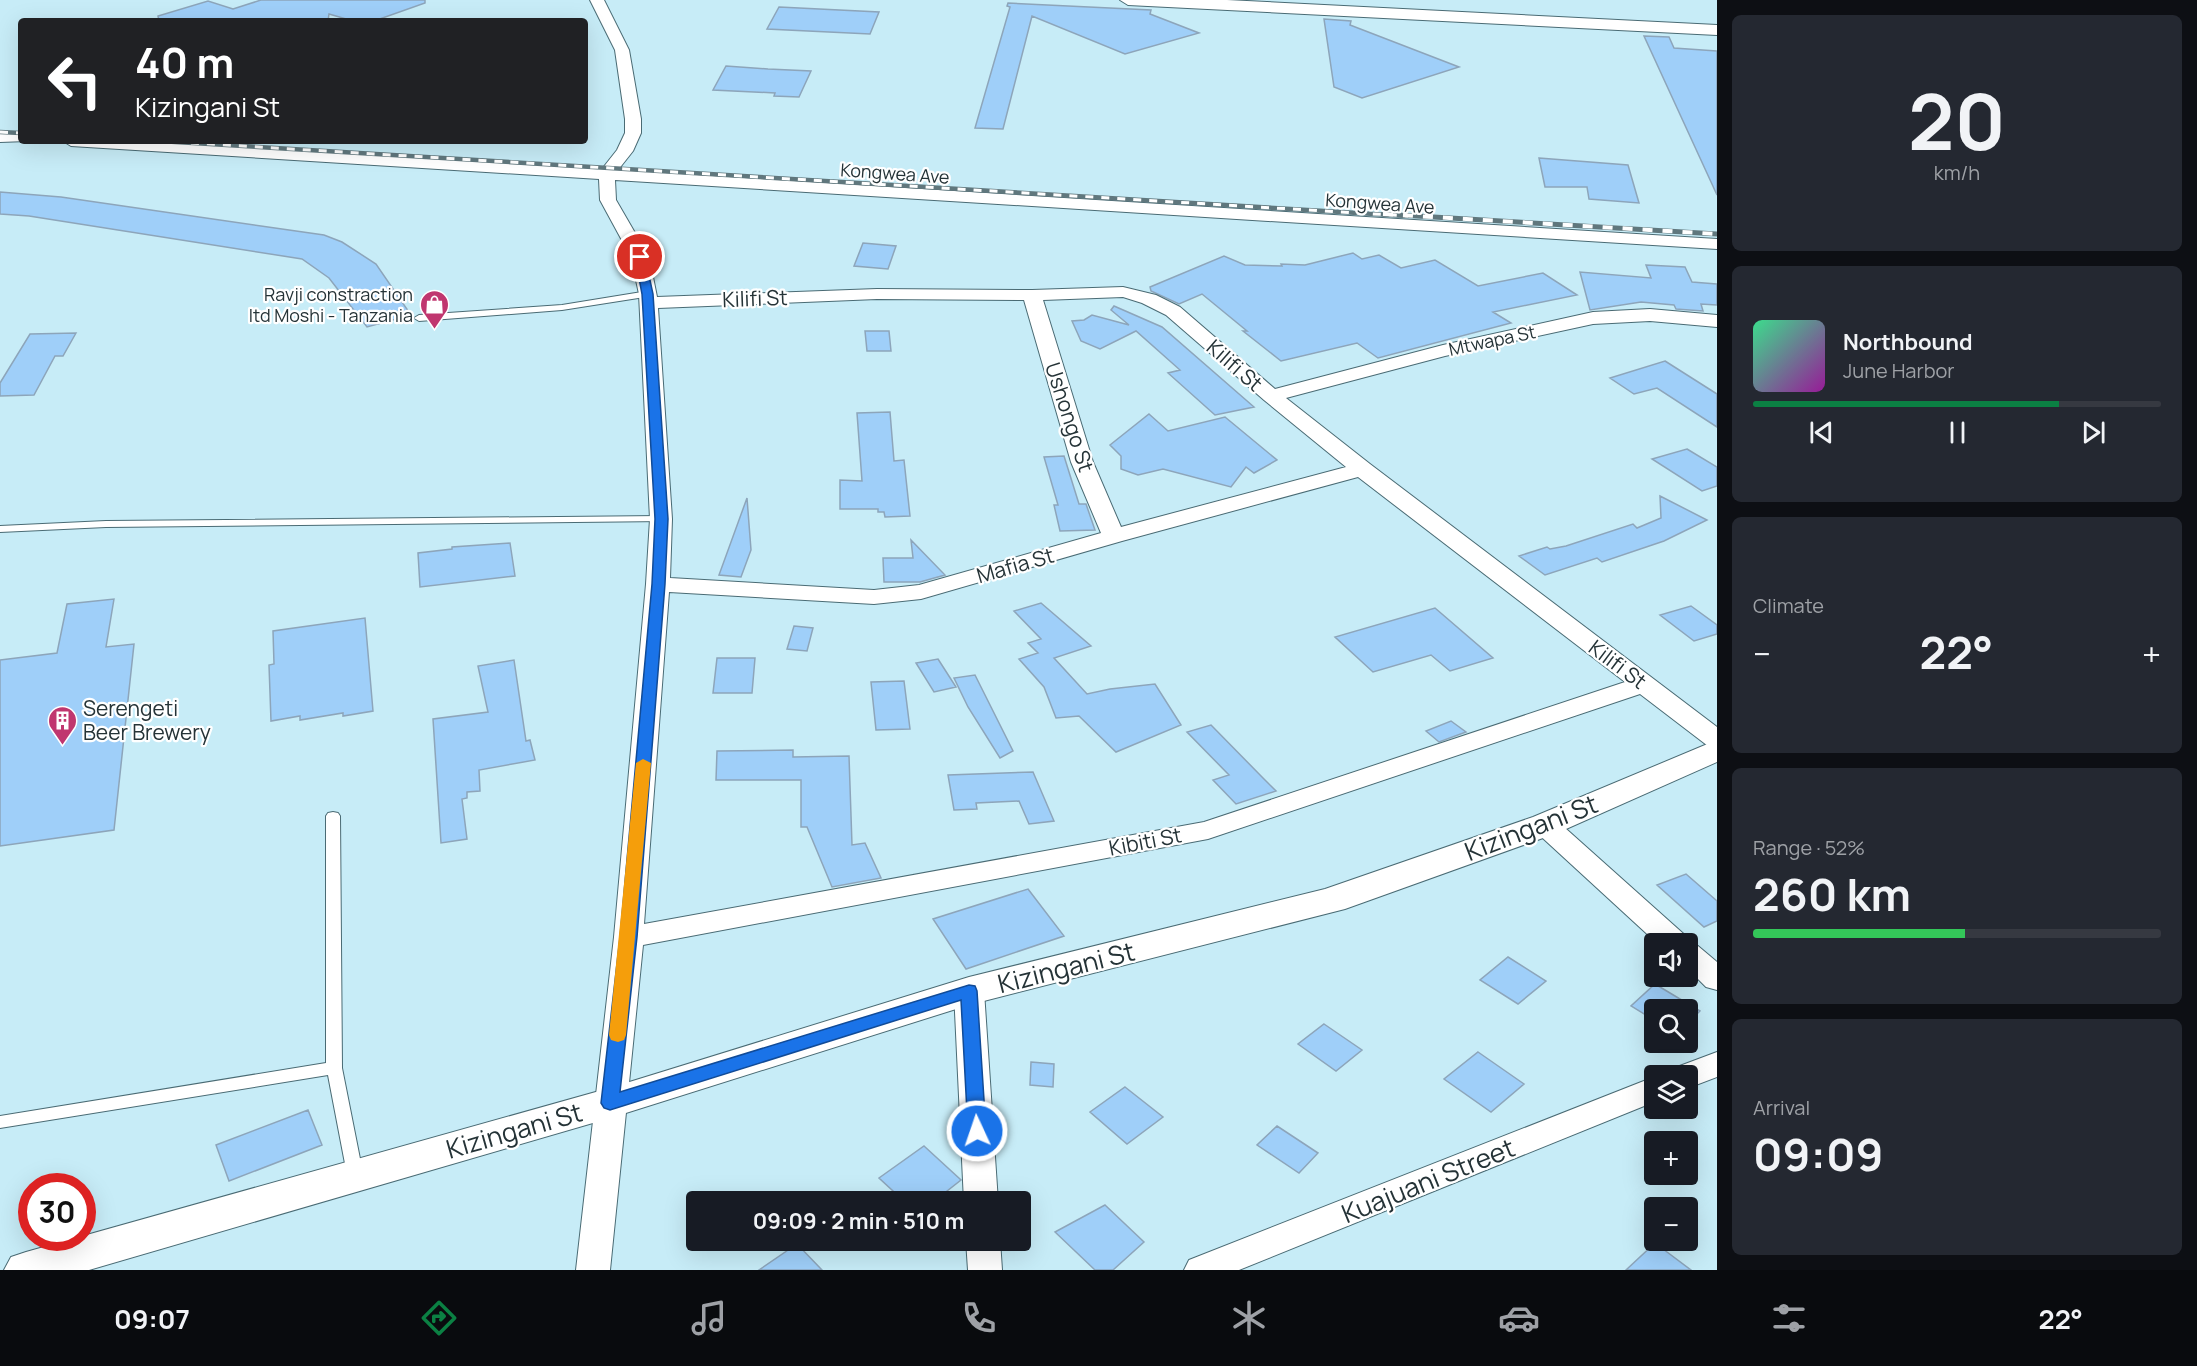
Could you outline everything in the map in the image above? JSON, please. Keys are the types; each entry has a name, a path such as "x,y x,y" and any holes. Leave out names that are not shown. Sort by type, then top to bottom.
{"street":[{"path":"593,1270 629,937 658,584 661,519 648,298 640,257 608,200 607,174 625,151 633,133 633,119 622,50 597,0"},
{"path":"1128,0 1717,30"},
{"path":"0,137 18,138"},
{"name":"Kongwea Ave","path":"119,144 1717,244"},
{"name":"Kilifi St","path":"648,298 877,294 1032,295 1123,292 1149,298 1173,311 1271,396 1362,469 1717,740"},
{"name":"Ushongo St","path":"1032,295 1082,462 1114,536"},
{"name":"Mtwapa St","path":"1271,396 1443,351 1593,318 1650,315 1717,321"},
{"name":"Mafia St","path":"658,584 874,597 921,592 1114,536 1362,469"},
{"name":"Kibiti St","path":"629,937 1208,830 1644,684"},
{"name":"Kizingani St","path":"26,1270 610,1103 969,991 1332,900 1545,825 1717,750"},
{"path":"1545,825 1665,933"},
{"path":"1698,962 1717,979"},
{"path":"969,991 980,1191"},
{"path":"1698,1072 1717,1064"},
{"name":"Kuajuani Street","path":"1201,1270 1644,1093"},
{"path":"984,1251 985,1270"}],"lane":[{"path":"419,318 524,312 648,298"},
{"path":"0,529 106,524 661,519"},
{"path":"333,816 333,1068 355,1176"},
{"path":"0,1122 333,1068"}],"building":[{"path":"261,0 425,0 425,3 382,18 343,18 329,14 328,18 158,18 158,16 208,1 233,9"},
{"path":"1008,3 1151,10 1150,14 1199,33 1125,54 1032,16 1003,129 975,128 1010,7 1007,6"},
{"path":"779,7 879,12 870,34 767,29"},
{"path":"1324,19 1351,21 1350,25 1459,67 1362,98 1334,87"},
{"path":"1644,36 1669,37 1674,48 1717,51 1717,195"},
{"path":"726,66 811,71 799,97 774,96 775,93 713,90"},
{"path":"1539,158 1628,165 1639,203 1589,199 1587,187 1545,187"},
{"path":"0,192 61,197 324,235 342,242 376,264 411,315 367,327 329,278 302,259 29,216 0,214"},
{"path":"863,243 896,246 888,269 854,266"},
{"path":"1353,253 1362,259 1379,255 1401,268 1435,260 1478,286 1543,273 1577,295 1493,312 1511,323 1378,358 1357,343 1281,361 1202,294 1179,304 1151,291 1150,287 1224,256 1245,265 1282,266 1281,264 1305,265"},
{"path":"1646,265 1685,267 1692,282 1717,284 1717,305 1701,304 1703,311 1676,309 1674,305 1641,302 1590,310 1580,272 1651,278"},
{"path":"1114,306 1162,327 1254,407 1215,415 1168,373 1180,370 1136,331 1100,349 1081,341 1072,321 1084,320 1092,315 1129,325 1111,310"},
{"path":"865,331 889,331 891,351 867,351"},
{"path":"76,333 63,356 55,356 34,395 0,396 0,383 30,334"},
{"path":"1665,361 1717,394 1717,427 1657,388 1634,394 1610,378"},
{"path":"890,412 894,461 904,460 910,516 885,517 884,512 878,512 878,509 840,509 840,480 862,481 857,413"},
{"path":"1149,414 1168,431 1225,417 1277,460 1254,473 1246,467 1231,487 1163,469 1138,475 1121,469 1121,456 1110,445"},
{"path":"1687,449 1717,467 1717,486 1702,491 1652,459"},
{"path":"1064,456 1079,504 1086,504 1095,530 1060,531 1054,505 1058,505 1044,457"},
{"path":"1660,496 1707,520 1664,541 1602,562 1597,558 1545,575 1519,556 1547,547 1550,549 1566,546 1633,524 1637,528 1661,518"},
{"path":"747,498 751,550 741,577 719,575"},
{"path":"911,540 945,575 920,582 884,582 883,558 913,558"},
{"path":"510,543 515,576 420,587 418,553 452,549 452,547"},
{"name":"Serengeti Beer Brewery","path":"114,599 106,647 134,644 114,830 0,846 0,660 57,653 67,604"},
{"path":"1041,603 1091,646 1054,658 1087,694 1155,684 1181,725 1116,752 1079,716 1056,718 1044,687 1019,659 1038,653 1028,643 1041,639 1014,611"},
{"path":"1691,606 1717,625 1717,634 1694,641 1660,615"},
{"path":"1435,608 1493,658 1450,671 1431,655 1373,672 1335,637"},
{"path":"365,618 373,711 300,720 300,716 271,721 269,665 274,664 273,631"},
{"path":"794,626 813,628 807,651 787,649"},
{"path":"717,658 755,658 752,693 713,693"},
{"path":"938,659 956,687 934,692 916,663"},
{"path":"514,660 526,741 530,740 535,760 479,770 480,791 467,792 467,798 462,799 467,839 441,843 433,719 488,712 478,666"},
{"path":"975,675 1013,751 1000,758 968,707 954,678"},
{"path":"904,681 910,729 876,730 871,682"},
{"path":"1451,721 1466,732 1439,742 1426,731"},
{"path":"1211,725 1276,791 1236,804 1213,780 1229,775 1187,732"},
{"path":"793,750 793,757 849,756 852,845 865,843 881,878 832,887 807,827 801,827 801,780 716,780 717,751"},
{"path":"1033,772 1054,821 1029,824 1019,801 976,803 977,809 954,810 948,775"},
{"path":"1686,874 1717,901 1717,921 1704,927 1657,885"},
{"path":"1028,889 1064,936 966,969 933,919"},
{"path":"1508,957 1546,981 1518,1004 1480,980"},
{"path":"1652,987 1660,987 1680,999 1644,999 1644,1014 1631,1006"},
{"path":"1324,1024 1362,1050 1336,1071 1298,1044"},
{"path":"1478,1052 1524,1084 1491,1112 1444,1079"},
{"path":"1031,1062 1054,1064 1053,1087 1030,1085"},
{"path":"1125,1087 1163,1117 1127,1144 1090,1112"},
{"path":"308,1110 322,1145 229,1181 216,1145"},
{"path":"1277,1126 1318,1153 1299,1173 1257,1145"},
{"path":"924,1146 961,1180 947,1191 893,1191 879,1178"},
{"path":"1105,1205 1144,1242 1113,1270 1095,1270 1055,1232"},
{"path":"787,1251 804,1251 822,1270 759,1270"},
{"path":"1646,1251 1666,1251 1691,1270 1626,1270"}],"railway":[{"path":"0,132 18,133"},
{"path":"209,144 1408,216"},
{"path":"1383,214 1717,234"}],"slow traffic":[{"path":"618,1035 629,937 643,763"}],"place":[{"name":"Ravji constraction ltd Moshi - Tanzania","path":"434,330"},
{"name":"Serengeti Beer Brewery","path":"62,746"}],"route":[{"path":"640,257 648,294 661,519 658,584 629,937 610,1103 969,991 977,1131"}]}
